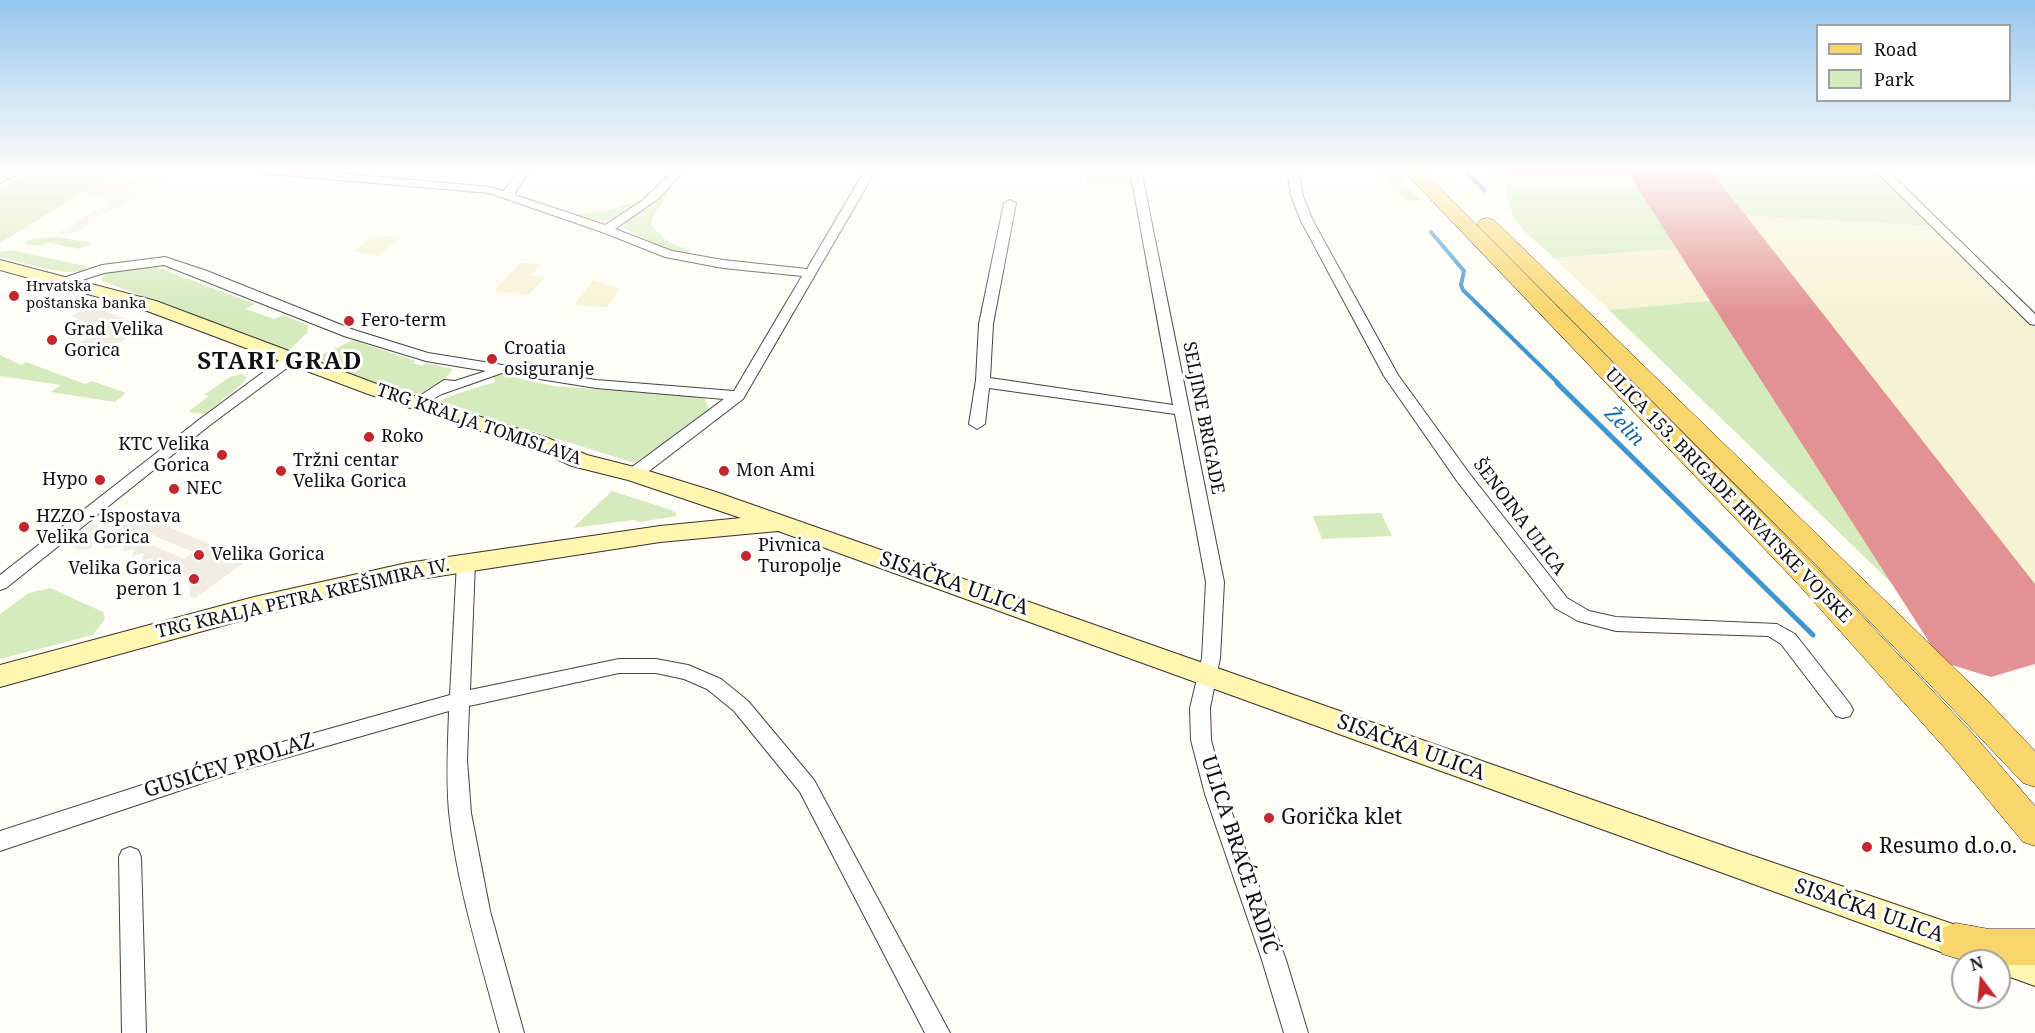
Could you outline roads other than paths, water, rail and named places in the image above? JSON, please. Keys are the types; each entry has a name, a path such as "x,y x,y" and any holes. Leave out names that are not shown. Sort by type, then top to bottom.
{"main road":[{"name":"ULICA 153. BRIGADE HRVATSKE VOJSKE","path":"1459,218 1862,633 1944,723 2033,831"},
{"name":"ULICA 153. BRIGADE HRVATSKE VOJSKE","path":"1484,218 1894,626 2035,773"},
{"name":"TRG KRALJA TOMISLAVA","path":"0,265 67,281 149,305 417,404 540,443 580,461 634,474 712,498 788,527"},
{"path":"692,530 713,517 716,508 712,498"},
{"name":"TRG KRALJA PETRA KREŠIMIRA IV.","path":"0,676 254,607 407,572 692,530 750,525 788,527"},
{"name":"SISAČKA ULICA","path":"788,527 2035,969"},
{"path":"1956,941 1989,947 2020,949 2035,947"}],"street":[{"path":"575,218 655,250 686,258 810,273"},
{"path":"606,229 622,218"},
{"path":"634,474 738,396 842,218"},
{"path":"977,424 983,380 986,324 1007,218"},
{"name":"SELJINE BRIGADE","path":"1144,218 1215,582 1215,612 1211,658 1207,674"},
{"name":"ŠENOINA ULICA","path":"1306,218 1391,376 1463,477 1561,603 1584,616 1616,624 1771,629 1788,639 1844,710"},
{"path":"1929,218 2035,321"},
{"path":"67,281 102,269 156,262 174,263 349,333 416,354 502,371 596,384 738,396"},
{"path":"0,584 205,422 290,359"},
{"path":"440,390 457,375 458,363"},
{"path":"417,404 440,390 465,380 502,371"},
{"path":"983,380 991,384 1181,411"},
{"path":"466,562 457,760 460,813 479,911 512,1033"},
{"name":"GUSIĆEV PROLAZ","path":"0,841 168,785 460,698 589,671 640,665 674,668 688,672 724,691 741,706 807,786 938,1033"},
{"name":"ULICA BRAĆE RADIĆ","path":"1207,674 1200,708 1200,725 1207,766 1274,960 1296,1033"},
{"path":"130,858 134,1033"}],"waterway":[{"name":"Želin","path":"1431,232 1464,271 1461,285 1463,290 1559,384"},
{"name":"Želin","path":"1557,383 1813,635"}],"place":[{"name":"Hrvatska poštanska banka","path":"14,296"},
{"name":"Fero-term","path":"349,321"},
{"name":"Grad Velika Gorica","path":"52,340"},
{"name":"Croatia osiguranje","path":"492,359"},
{"name":"Roko","path":"369,437"},
{"name":"KTC Velika Gorica","path":"222,455"},
{"name":"Tržni centar Velika Gorica","path":"281,471"},
{"name":"Mon Ami","path":"724,471"},
{"name":"Hypo","path":"100,480"},
{"name":"NEC","path":"174,489"},
{"name":"HZZO - Ispostava Velika Gorica","path":"24,527"},
{"name":"Velika Gorica","path":"199,555"},
{"name":"Pivnica Turopolje","path":"746,556"},
{"name":"Velika Gorica peron 1","path":"194,579"},
{"name":"Gorička klet","path":"1269,818"},
{"name":"Resumo d.o.o.","path":"1867,847"}],"district":[{"name":"STARI GRAD","path":"280,362"}]}
